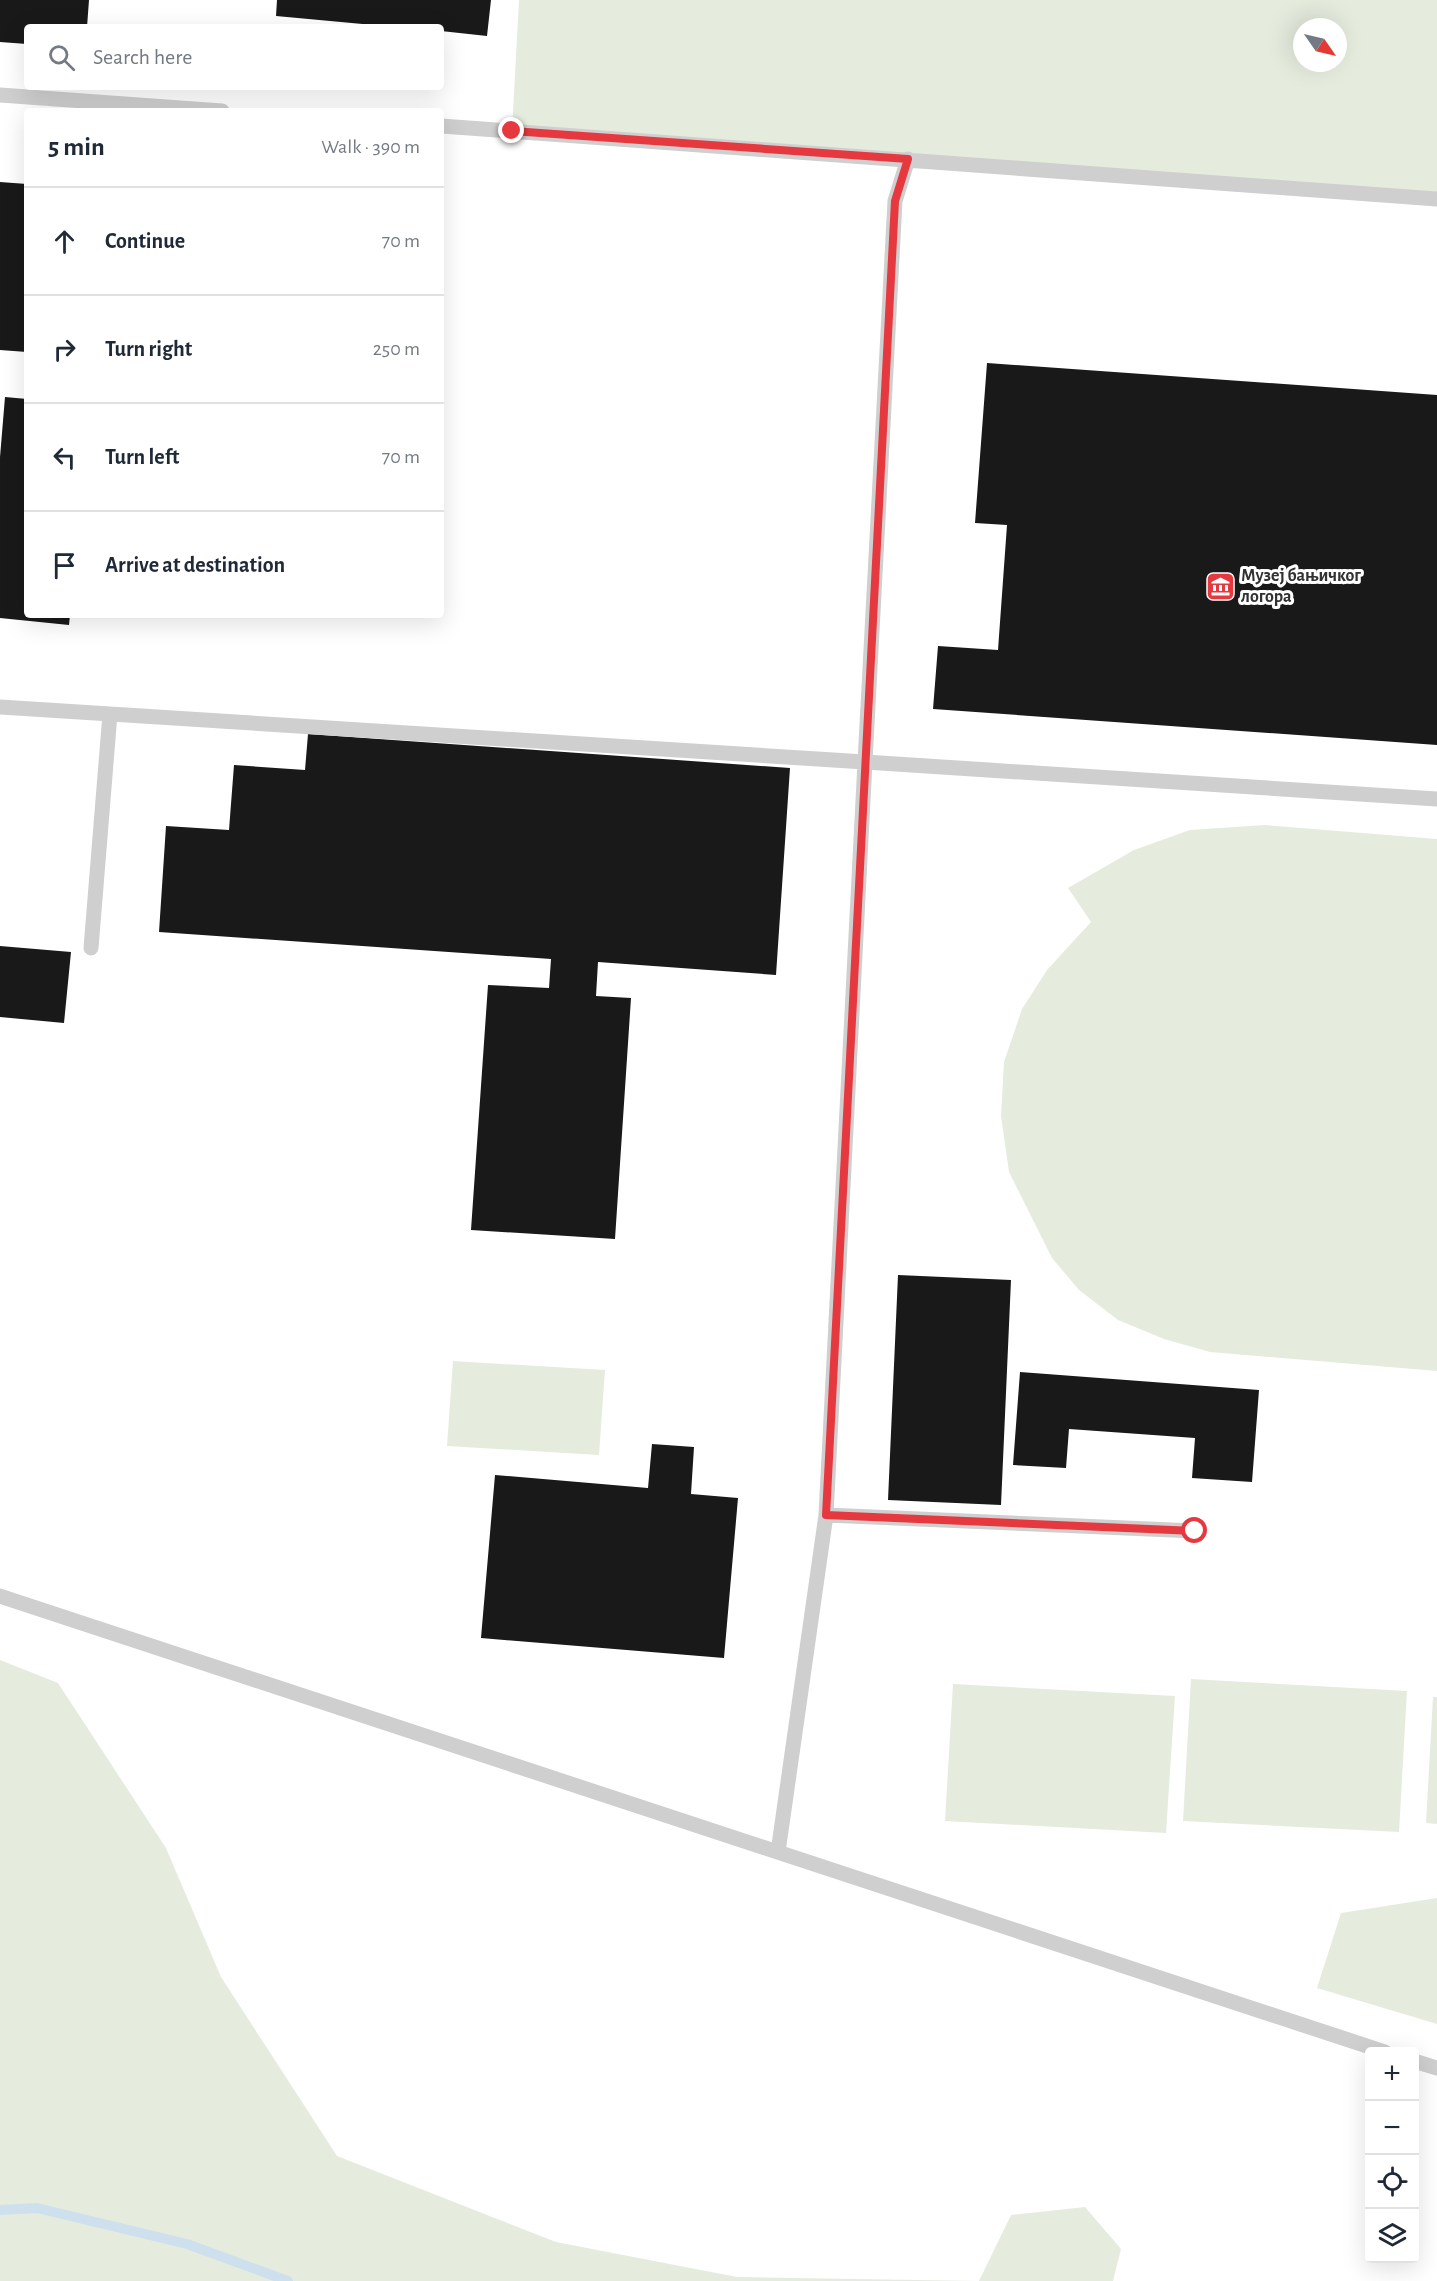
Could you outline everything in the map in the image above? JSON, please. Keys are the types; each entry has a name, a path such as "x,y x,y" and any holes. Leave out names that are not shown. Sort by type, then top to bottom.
{"lane":[{"path":"0,95 180,108"},
{"path":"444,126 1437,199"},
{"path":"778,1852 826,1515 895,201 908,159"},
{"path":"0,707 1437,799"},
{"path":"91,948 110,714"},
{"path":"826,1515 1195,1531"},
{"path":"0,1596 1370,2047"},
{"path":"1419,2063 1437,2068"}],"shaded area":[{"path":"519,0 1437,0 1437,199 512,131"},
{"path":"1265,825 1437,839 1437,1371 1210,1352 1164,1339 1118,1320 1079,1290 1052,1258 1009,1172 1001,1116 1004,1062 1022,1009 1047,970 1091,922 1068,888 1134,850 1190,830"},
{"path":"453,1361 605,1370 599,1455 447,1446"},
{"path":"0,1660 58,1683 166,1848 221,1977 337,2156 556,2242 737,2277 979,2281 0,2281"},
{"path":"1191,1679 1407,1691 1399,1832 1183,1821"},
{"path":"953,1684 1175,1696 1166,1833 945,1821"},
{"path":"1433,1697 1437,1697 1437,1824 1426,1823"},
{"path":"1437,1898 1437,2024 1317,1988 1341,1913"},
{"path":"1085,2207 1121,2249 1113,2281 979,2281 1011,2215"}],"building":[{"path":"0,0 89,0 87,24 24,24 24,44 0,42"},
{"path":"277,0 491,0 487,36 444,31 444,24 363,24 276,16"},
{"path":"0,182 24,184 24,352 0,350"},
{"name":"Музеј бањичког логора","path":"987,363 1437,395 1437,745 933,709 938,646 998,650 1007,525 975,523"},
{"path":"5,397 24,399 24,618 70,618 69,625 0,618 0,457"},
{"path":"308,734 790,768 776,975 598,962 596,996 631,998 615,1239 471,1230 488,985 549,988 551,959 159,932 166,826 229,830 234,765 305,770"},
{"path":"0,946 71,952 64,1023 0,1017"},
{"path":"898,1275 1011,1280 1001,1505 888,1500"},
{"path":"1020,1372 1259,1390 1252,1482 1192,1478 1195,1438 1069,1429 1066,1468 1013,1465"},
{"path":"652,1444 694,1447 691,1494 738,1498 724,1658 481,1638 495,1475 648,1488"}],"waterway":[{"path":"0,2210 37,2208 187,2244 288,2281"}],"place":[{"name":"Музеј бањичког логора","path":"1220,586"}],"route":[{"path":"512,131 908,159 895,201 826,1515 1195,1531"}]}
